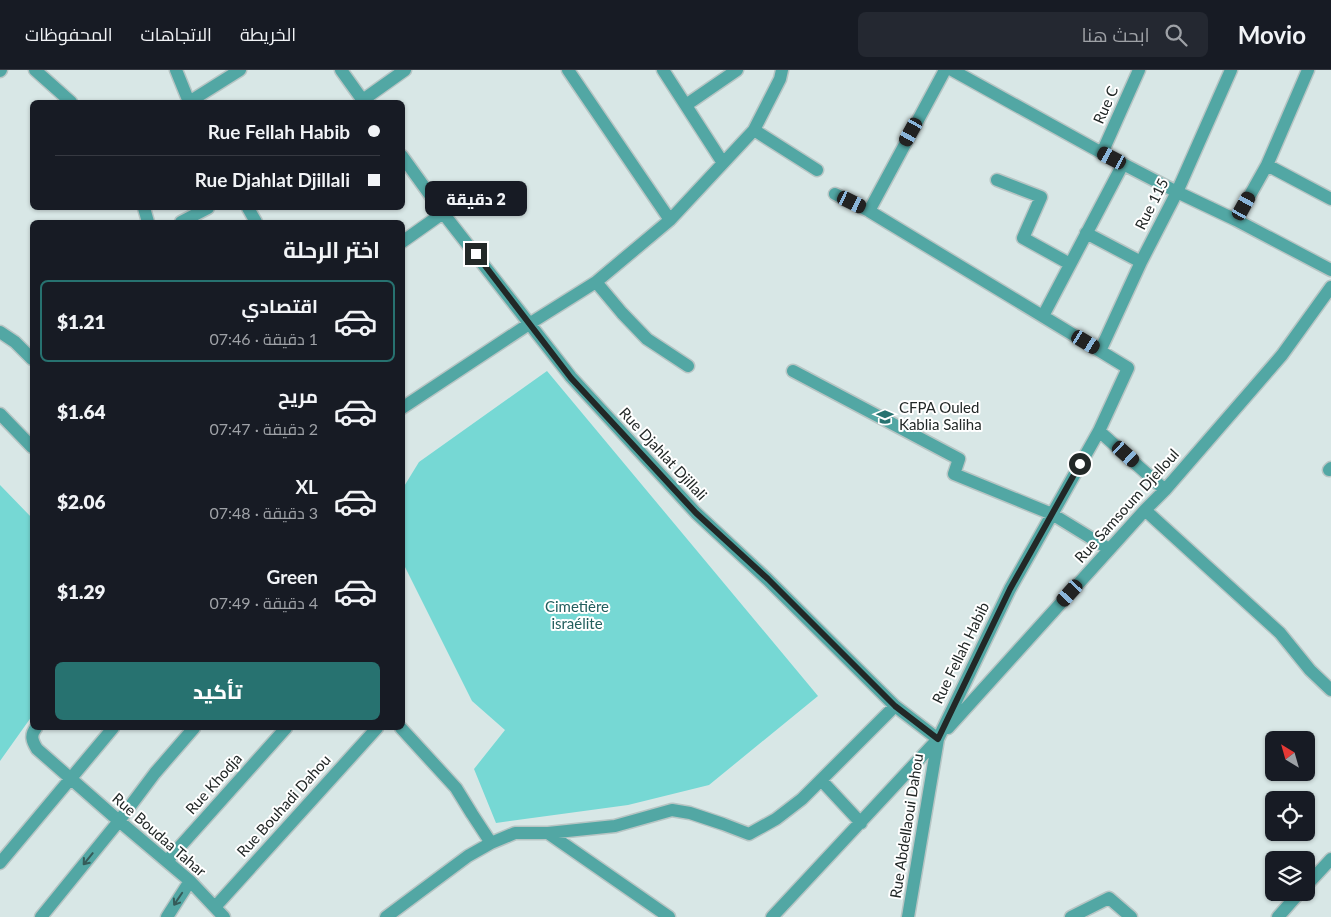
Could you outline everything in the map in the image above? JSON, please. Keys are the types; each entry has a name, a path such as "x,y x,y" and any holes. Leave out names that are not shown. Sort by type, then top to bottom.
{"street":[{"path":"35,70 69,100"},
{"path":"176,70 188,100"},
{"path":"192,100 240,70"},
{"path":"341,70 361,100"},
{"path":"365,100 405,70"},
{"path":"568,70 670,220"},
{"path":"663,70 723,163"},
{"path":"686,105 737,70"},
{"path":"405,406 596,282 670,220 754,130 780,79 782,70"},
{"path":"869,211 945,70"},
{"path":"952,70 1102,153 1331,270"},
{"name":"Rue C","path":"1102,153 1139,70"},
{"name":"Rue 115","path":"1100,351 1141,262 1177,192 1231,70"},
{"path":"1236,220 1267,165 1308,70"},
{"path":"754,130 817,170"},
{"name":"Rue Djahlat Djillali","path":"405,160 443,213 571,378 696,513 768,579 895,706 938,739"},
{"path":"1043,316 1123,164"},
{"path":"1267,165 1331,199"},
{"path":"997,180 1041,197 1023,238 1070,264"},
{"path":"835,194 869,211 1100,351"},
{"path":"405,240 443,213"},
{"path":"1086,233 1141,262"},
{"path":"596,282 647,339 688,366"},
{"name":"Rue Samsoum Djelloul","path":"938,739 1109,549 1165,490 1282,355 1331,287"},
{"path":"0,332 15,342 30,357"},
{"name":"Rue Fellah Habib","path":"772,917 938,739 1010,589 1099,431 1128,368 1100,351"},
{"path":"793,371 959,459 954,474 1052,514 1109,549"},
{"path":"0,414 30,445"},
{"path":"1099,431 1165,490"},
{"path":"1145,510 1280,633 1310,670 1331,690"},
{"path":"386,917 468,856 492,842 515,833 548,833 614,826 672,810 690,813 749,834 776,819 802,799 895,706"},
{"name":"Rue Boudaa Tahar","path":"34,730 32,732 32,741 37,749 190,881 224,917"},
{"path":"0,863 111,730"},
{"path":"41,917 119,821 155,773 192,730"},
{"name":"Rue Khodja","path":"167,862 284,730"},
{"name":"Rue Bouhadi Dahou","path":"215,907 375,730"},
{"path":"403,730 456,788 492,842"},
{"name":"Rue Abdellaoui Dahou","path":"908,917 938,739"},
{"path":"821,780 861,823"},
{"path":"548,833 669,917"},
{"path":"1315,876 1331,859"},
{"path":"166,917 190,881"},
{"path":"1071,917 1109,898"},
{"path":"1092,917 1109,898"},
{"path":"1109,898 1130,917"},
{"path":"1278,917 1292,901"}],"green space":[{"name":"Cimetière israélite","path":"547,371 818,696 709,785 628,805 496,823 474,769 505,730 472,701 405,567 405,485 419,462"},
{"path":"0,485 30,516 30,719 0,761"}],"place":[{"name":"CFPA Ouled Kablia Saliha","path":"885,417"}],"route":[{"path":"476,254 571,378 696,513 768,579 895,706 938,739 1010,589 1080,464"}]}
